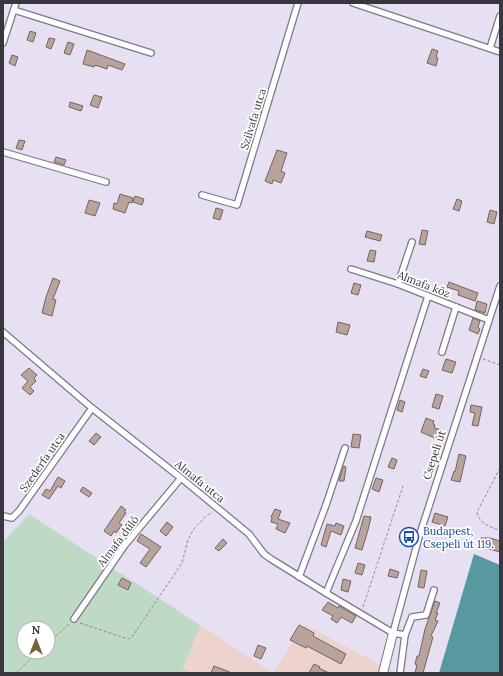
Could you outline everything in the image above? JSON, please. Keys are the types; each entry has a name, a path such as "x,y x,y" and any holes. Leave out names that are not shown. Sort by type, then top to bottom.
{"street":[{"path":"3,43 16,3"},
{"name":"Szilvafa utca","path":"202,195 237,206 298,3"},
{"path":"353,3 500,52"},
{"path":"373,10 376,3"},
{"path":"14,10 150,53"},
{"path":"490,48 500,16"},
{"path":"3,152 106,182"},
{"path":"398,284 412,242"},
{"name":"Almafa köz","path":"351,269 398,284 489,320"},
{"name":"Csepeli út","path":"393,632 419,537 500,286"},
{"path":"326,593 356,521 428,296"},
{"path":"442,352 456,307"},
{"name":"Almafa utca","path":"3,332 92,408 249,534 264,554 326,593 393,632 405,635"},
{"name":"Szederfa utca","path":"3,516 12,518 19,511 92,408"},
{"path":"299,576 326,505 345,448"},
{"name":"Almafa dűlő","path":"74,618 126,545 181,478"},
{"path":"400,673 405,635 412,618 426,615 434,590"},
{"path":"383,673 393,632"}],"path":[{"path":"477,357 500,365"},
{"path":"500,468 477,512 478,518 482,522 500,531"},
{"path":"360,613 403,486"},
{"path":"56,635 74,618 81,624 100,629 123,639 132,637 182,563 188,540 193,530 204,518 218,508"},
{"path":"16,673 30,660"}],"shaded area":[{"path":"29,514 200,625 183,669 193,673 3,673 3,542"},
{"path":"474,554 500,565 500,673 439,673"},
{"path":"200,625 273,673 193,673 183,669"},
{"path":"305,625 396,673 273,673"}],"building":[{"path":"30,31 36,33 33,42 27,40"},
{"path":"49,38 55,39 51,49 46,47"},
{"path":"68,42 74,44 70,55 64,53"},
{"path":"432,49 438,51 436,66 427,63"},
{"path":"87,50 125,64 122,70 108,65 107,69 95,65 94,67 83,64"},
{"path":"12,55 18,57 15,66 9,63"},
{"path":"94,95 102,97 98,108 90,105"},
{"path":"70,102 83,106 81,111 69,107"},
{"path":"19,140 25,141 22,150 16,148"},
{"path":"277,150 287,153 281,171 285,173 281,183 273,180 272,184 265,181"},
{"path":"56,157 66,160 64,165 54,162"},
{"path":"120,194 133,198 132,203 129,202 125,213 113,209 114,203 117,204"},
{"path":"135,196 144,199 142,205 133,202"},
{"path":"457,199 462,201 459,211 453,209"},
{"path":"89,200 100,203 95,216 85,213"},
{"path":"216,208 223,210 220,220 213,218"},
{"path":"490,210 497,212 494,224 487,222"},
{"path":"422,230 428,231 425,245 419,244"},
{"path":"367,231 382,235 380,241 365,237"},
{"path":"370,250 376,251 374,262 367,261"},
{"path":"53,278 60,281 53,299 56,300 52,316 42,313"},
{"path":"449,282 478,293 475,301 458,295 459,291 447,287"},
{"path":"354,283 361,285 358,295 351,293"},
{"path":"477,301 487,304 485,313 475,310"},
{"path":"473,318 480,321 478,327 480,329 478,334 469,330"},
{"path":"338,322 350,325 347,335 336,332"},
{"path":"446,359 456,362 452,373 442,370"},
{"path":"29,368 37,375 34,378 36,381 30,387 34,391 30,395 22,388 28,381 21,375"},
{"path":"423,369 429,371 426,378 420,376"},
{"path":"436,394 443,396 439,409 432,407"},
{"path":"400,400 405,402 402,412 397,410"},
{"path":"471,405 482,407 478,426 472,425 475,413 470,412"},
{"path":"426,418 434,421 434,428 442,430 439,440 421,432"},
{"path":"96,433 101,437 94,445 89,441"},
{"path":"353,434 361,435 359,448 351,447"},
{"path":"459,454 466,456 460,482 451,480 454,471 455,472"},
{"path":"392,458 397,460 394,469 388,467"},
{"path":"343,466 346,467 344,481 339,481"},
{"path":"58,477 65,481 61,488 58,486 49,499 42,495 46,489 50,491"},
{"path":"376,478 383,480 379,492 372,489"},
{"path":"83,487 92,493 89,497 80,491"},
{"path":"121,506 126,510 124,512 126,513 119,523 122,525 116,533 114,531 111,536 104,531"},
{"path":"275,509 281,511 278,519 290,523 285,533 276,529 278,524 271,522 271,517"},
{"path":"435,513 448,517 445,526 432,522"},
{"path":"364,516 371,517 362,550 355,548"},
{"path":"167,522 173,527 166,536 160,531"},
{"path":"336,523 344,526 341,535 331,531 326,547 321,545 327,524 335,526"},
{"path":"141,534 161,547 146,567 140,563 150,549 137,541"},
{"path":"481,538 490,538 500,541 500,552 489,549 481,549"},
{"path":"223,539 227,543 219,551 215,548"},
{"path":"358,563 365,565 362,575 355,573"},
{"path":"390,569 399,572 397,578 388,576"},
{"path":"421,570 427,571 424,588 418,587"},
{"path":"122,578 131,583 128,590 118,585"},
{"path":"343,579 351,581 348,592 341,590"},
{"path":"435,601 440,603 435,620 438,621 431,636 433,637 423,673 415,673 417,656 419,656 425,629"},
{"path":"328,602 338,608 339,606 356,616 352,623 341,617 337,623 331,619 333,616 322,610"},
{"path":"299,625 314,633 313,636 346,654 341,664 307,646 306,648 290,640"},
{"path":"258,645 266,648 261,659 254,656"},
{"path":"314,664 320,667 319,668 329,673 309,673"},
{"path":"214,666 232,673 211,673"}],"place":[{"name":"Budapest, Csepeli út 119.","path":"409,537"}]}
